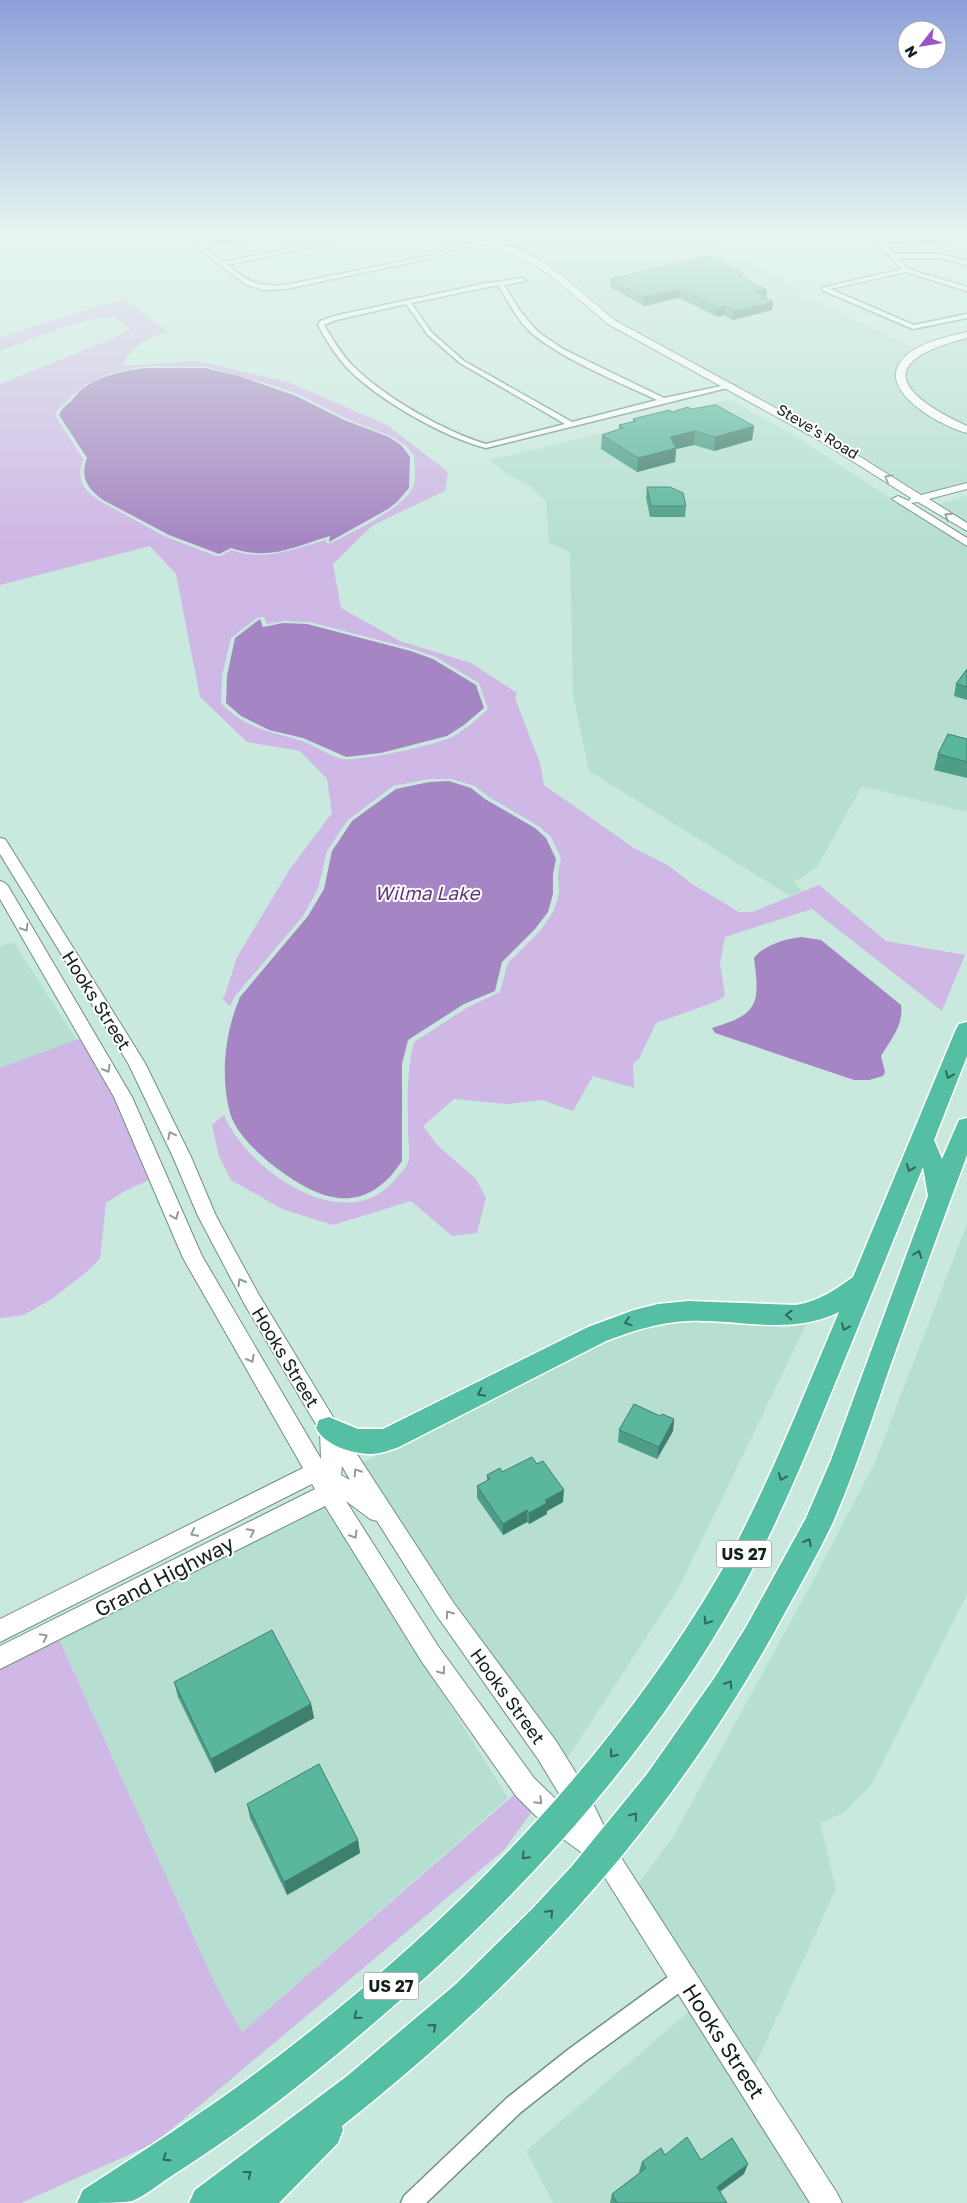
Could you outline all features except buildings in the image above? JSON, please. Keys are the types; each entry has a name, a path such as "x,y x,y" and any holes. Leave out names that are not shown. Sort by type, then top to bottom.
{"highway":[{"name":"US 27","path":"96,2203 274,2084 364,2011 480,1902 567,1809 658,1694 712,1612 774,1498 967,1029"},
{"name":"US 27","path":"208,2203 342,2104 447,2015 502,1964 604,1854 669,1771 734,1675 772,1610 817,1525 850,1442 967,1126"},
{"path":"922,1140 936,1171 940,1196"},
{"path":"329,1428 356,1442 378,1443 597,1334 634,1320 658,1314 688,1311 796,1315 816,1312 834,1303 864,1282"},
{"path":"254,2203 396,2058"}],"street":[{"path":"327,337 332,346 352,369 372,385 465,440 486,446 731,386"},
{"path":"433,337 462,362 572,425"},
{"path":"543,337 561,350 666,402"},
{"name":"Steve's Road","path":"634,337 719,390 802,437 859,473"},
{"name":"Steve's Road","path":"636,337 731,386 823,438 967,528"},
{"path":"961,337 922,349 906,361 900,373 902,385 911,397 927,409 967,430"},
{"path":"925,502 967,486"},
{"path":"889,493 967,543"},
{"path":"909,506 967,493"},
{"name":"Hooks Street","path":"0,842 136,1063 182,1157 207,1216 235,1273 329,1428 445,1609 548,1750 567,1809 604,1854 827,2203"},
{"name":"Hooks Street","path":"0,886 123,1097 193,1258 324,1482 436,1662 525,1787 567,1809"},
{"path":"329,1428 332,1440 332,1467 324,1482 372,1506 394,1528"},
{"name":"Grand Highway","path":"0,1631 324,1482"},
{"name":"Grand Highway","path":"0,1658 324,1482"},
{"path":"411,2203 514,2105 576,2056 683,1978"}],"shaded area":[{"path":"0,337 38,337 0,351"},
{"path":"116,337 154,337 135,348 125,359 122,366 197,361 288,382 387,425 448,472 445,491 373,525 333,564 341,608 400,641 471,663 517,693 515,698 540,763 544,785 634,848 669,866 692,884 739,912 752,912 819,885 886,941 965,955 942,1011 812,909 725,937 720,963 725,996 715,1002 656,1023 639,1059 633,1064 634,1088 593,1076 573,1111 542,1100 507,1104 454,1099 423,1126 437,1145 476,1179 486,1198 477,1233 452,1236 411,1201 333,1225 282,1209 231,1180 219,1156 212,1125 224,1115 235,1135 252,1155 273,1174 297,1189 322,1199 346,1203 370,1198 391,1184 409,1160 408,1087 411,1053 414,1042 468,1007 500,992 508,963 540,931 553,912 559,894 558,874 561,858 551,837 540,827 489,797 475,786 451,779 429,779 393,786 347,821 327,851 318,889 303,916 235,996 230,1006 222,998 225,995 237,957 290,869 332,813 327,779 300,751 247,742 200,697 176,574 150,546 0,585 0,384","holes":["147,366 208,367 300,395 347,419 393,437 406,446 414,456 415,476 413,487 408,495 389,511 331,543 326,543 326,540 279,553 256,555 231,550 221,556 216,556 166,537 89,493 81,478 80,472 83,459 55,415 60,407 85,386 104,376 125,370","258,617 264,617 267,624 284,621 310,622 413,649 436,657 479,683 488,709 452,737 399,752 366,758 338,758 305,742 257,727 239,718 221,703 222,676 231,638"]},
{"path":"642,337 890,337 913,348 927,344 902,360 896,373 898,386 904,394 928,413 967,433 967,484 922,496"},
{"path":"967,337 967,428 931,409 915,397 905,379 906,368 925,350"},
{"path":"729,399 793,435 967,547 967,812 862,786 817,867 794,882 802,891 790,896 589,771 573,695 570,552 549,542 546,501 529,485 505,473 489,460 598,434"},
{"path":"967,496 967,525 935,505"},
{"path":"13,942 77,1040 0,1068 0,946"},
{"path":"81,1038 116,1100 151,1179 123,1192 106,1203 100,1259 83,1275 53,1298 24,1315 0,1318 0,1068"},
{"path":"967,1224 967,1594 873,1782 845,1812 820,1823 836,1889 755,2065 637,1885 673,1837 815,1577 875,1462"},
{"path":"660,1320 808,1321 678,1589 566,1760 454,1605 406,1527 362,1463 607,1337"},
{"path":"324,1504 508,1798 242,2032 216,1986 59,1639"},
{"path":"59,1639 216,1986 242,2032 516,1793 533,1810 504,1850 155,2143 21,2203 0,2203 0,1669"},
{"path":"691,2010 815,2203 553,2203 526,2151"}],"water":[{"path":"146,368 205,368 239,376 296,396 344,420 389,437 402,446 410,457 409,488 388,509 329,542 330,536 270,553 245,552 231,548 219,554 169,535 103,500 89,487 84,471 87,458 59,415 63,408 77,394 92,383 109,375"},
{"path":"260,619 263,627 283,623 307,624 411,651 433,659 476,685 484,708 447,736 381,753 346,757 303,738 269,730 241,716 226,703 227,676 235,638"},
{"name":"Wilma Lake","path":"449,781 471,788 485,799 535,828 546,838 556,859 553,874 553,894 548,912 535,929 502,962 495,991 464,1004 408,1040 402,1064 402,1161 387,1180 372,1191 355,1197 339,1198 322,1194 305,1187 270,1163 247,1141 233,1120 227,1099 225,1069 228,1039 235,1011 240,997 308,916 324,889 332,851 352,821 396,789 429,782"},
{"path":"801,937 821,940 901,1005 899,1025 881,1056 885,1072 883,1076 869,1080 854,1080 715,1033 712,1028 739,1018 748,1012 753,1005 757,986 754,958 758,953 775,943"}]}
